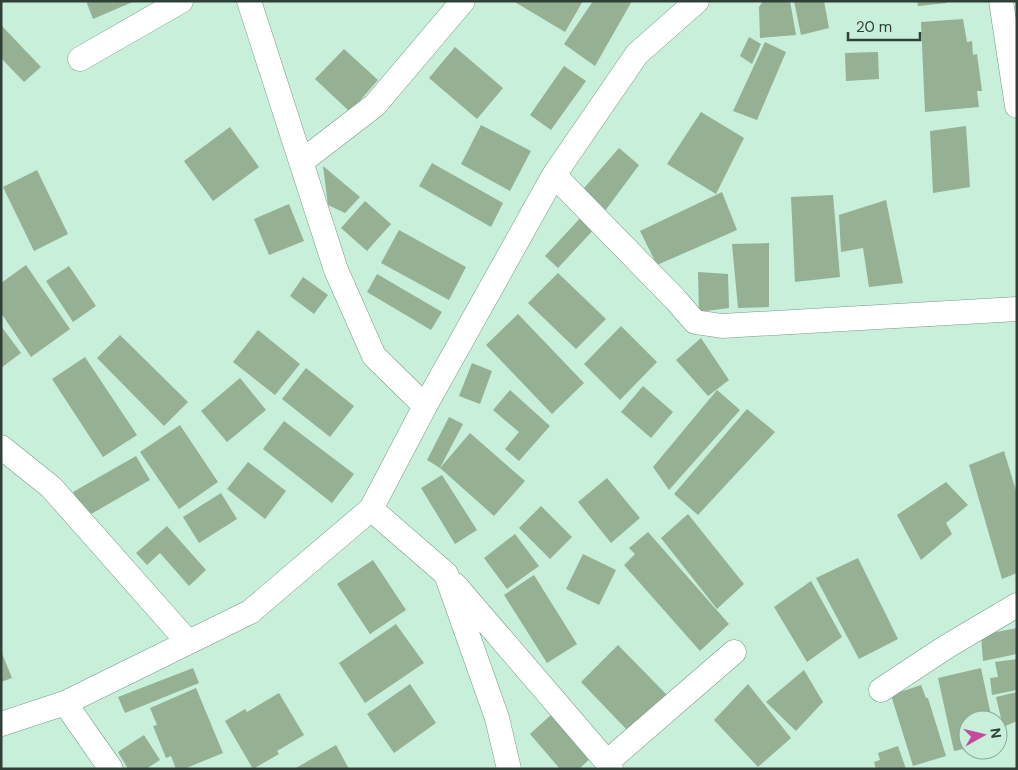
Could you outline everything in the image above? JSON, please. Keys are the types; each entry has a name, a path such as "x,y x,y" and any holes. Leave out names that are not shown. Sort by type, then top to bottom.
{"street":[{"path":"80,59 181,1"},
{"path":"249,1 336,270 374,356 425,406"},
{"path":"301,162 375,105 464,1"},
{"path":"1,724 65,703 250,612 372,509 425,406 554,175 637,54 697,1"},
{"path":"1001,1 1017,106"},
{"path":"554,175 695,322 722,326 1017,309"},
{"path":"1,447 51,487 188,642"},
{"path":"372,509 446,574 609,766 734,652"},
{"path":"446,574 497,718 509,769"},
{"path":"880,690 946,647 1017,605"},
{"path":"65,703 111,769"}],"building":[{"path":"86,1 135,1 93,19"},
{"path":"513,1 583,1 565,32"},
{"path":"593,1 632,1 595,66 564,44"},
{"path":"763,1 790,1 796,35 760,38 759,7"},
{"path":"794,1 824,1 829,28 801,35"},
{"path":"917,1 947,1 947,3 918,6"},
{"path":"963,19 967,42 972,41 973,55 977,54 982,91 977,91 979,107 925,112 921,22"},
{"path":"1,25 41,67 24,82 1,58"},
{"path":"749,37 761,44 752,64 740,56"},
{"path":"765,42 786,52 757,120 733,111"},
{"path":"455,47 503,88 477,119 429,78"},
{"path":"344,49 378,80 350,112 315,79"},
{"path":"878,52 879,79 846,81 845,53"},
{"path":"564,66 586,81 551,130 530,115"},
{"path":"701,112 744,138 716,194 667,164"},
{"path":"481,125 531,151 510,191 461,164"},
{"path":"966,126 970,187 933,193 930,131"},
{"path":"230,127 259,167 213,201 184,161"},
{"path":"619,148 639,165 602,215 578,195"},
{"path":"432,163 503,203 491,227 419,186"},
{"path":"323,166 360,197 345,213 328,205"},
{"path":"37,170 68,234 34,251 3,187"},
{"path":"722,192 737,230 657,265 640,231"},
{"path":"833,195 840,277 795,282 791,197"},
{"path":"886,200 903,283 869,287 863,248 841,252 839,215"},
{"path":"365,201 391,224 367,251 341,228"},
{"path":"289,204 304,241 269,255 254,219"},
{"path":"583,215 596,227 558,268 545,256"},
{"path":"399,230 466,267 449,300 381,263"},
{"path":"769,243 769,307 738,308 732,244"},
{"path":"26,265 70,329 31,357 1,313 1,283"},
{"path":"69,266 96,306 73,322 46,281"},
{"path":"698,272 728,274 729,308 699,312"},
{"path":"558,273 606,319 576,349 528,303"},
{"path":"377,274 442,312 431,330 367,292"},
{"path":"303,277 328,295 314,314 290,296"},
{"path":"518,314 584,383 552,414 486,345"},
{"path":"1,326 21,353 1,368"},
{"path":"621,326 657,362 620,400 584,364"},
{"path":"258,330 300,364 275,395 233,362"},
{"path":"120,335 188,402 164,426 97,358"},
{"path":"701,338 729,380 708,396 676,360"},
{"path":"85,357 137,435 103,457 52,379"},
{"path":"472,363 492,371 480,404 459,396"},
{"path":"306,368 354,406 330,437 282,399"},
{"path":"240,378 266,410 227,442 201,411"},
{"path":"643,386 673,412 651,438 621,412"},
{"path":"510,390 550,426 519,461 505,449 519,432 493,410"},
{"path":"717,390 740,410 669,490 653,467"},
{"path":"747,409 775,432 698,515 674,494"},
{"path":"449,417 463,424 440,468 427,460"},
{"path":"284,421 354,474 332,503 263,449"},
{"path":"180,425 218,482 179,509 140,452"},
{"path":"470,433 525,481 494,516 440,468"},
{"path":"1004,451 1017,494 1017,573 1002,579 969,465"},
{"path":"136,456 150,480 86,517 73,492"},
{"path":"248,462 286,491 265,519 227,489"},
{"path":"442,475 477,530 455,544 421,488"},
{"path":"607,478 640,518 611,543 578,502"},
{"path":"946,482 968,505 946,523 952,534 921,560 897,515"},
{"path":"221,493 237,519 199,543 183,517"},
{"path":"541,506 572,537 550,559 519,528"},
{"path":"688,514 744,584 717,609 661,538"},
{"path":"167,526 206,570 189,586 160,553 147,565 136,553"},
{"path":"648,532 729,624 700,651 624,565 635,554 629,548"},
{"path":"515,534 539,566 507,589 484,558"},
{"path":"583,554 616,570 599,605 566,589"},
{"path":"858,558 898,639 859,659 816,578"},
{"path":"373,560 406,610 370,634 337,584"},
{"path":"534,575 577,644 547,663 504,595"},
{"path":"811,581 842,637 807,662 774,607"},
{"path":"396,624 424,663 365,703 339,663"},
{"path":"1017,628 1017,654 983,661 981,635"},
{"path":"618,645 667,695 629,732 581,682"},
{"path":"1,651 12,678 1,682"},
{"path":"1017,659 1017,690 992,695 990,678 998,677 995,662"},
{"path":"193,668 199,683 125,713 118,697"},
{"path":"981,668 990,710 958,710 958,750 954,751 938,678"},
{"path":"804,670 823,702 796,731 766,702"},
{"path":"410,684 436,723 394,753 367,714"},
{"path":"748,684 791,738 758,767 714,720"},
{"path":"921,685 926,698 928,698 946,756 913,766 891,695"},
{"path":"196,688 223,753 184,769 176,769 171,756 166,758 153,726 157,725 150,708"},
{"path":"1017,692 1017,721 1008,725 1008,710 999,710 996,697"},
{"path":"279,693 304,735 277,751 279,754 253,769 225,721 245,709 247,712"},
{"path":"553,713 592,757 579,769 560,769 530,734"},
{"path":"144,735 160,760 146,769 128,769 118,752"},
{"path":"336,745 349,769 294,769"},
{"path":"898,746 906,769 876,769 874,762 880,760 878,753"}]}
